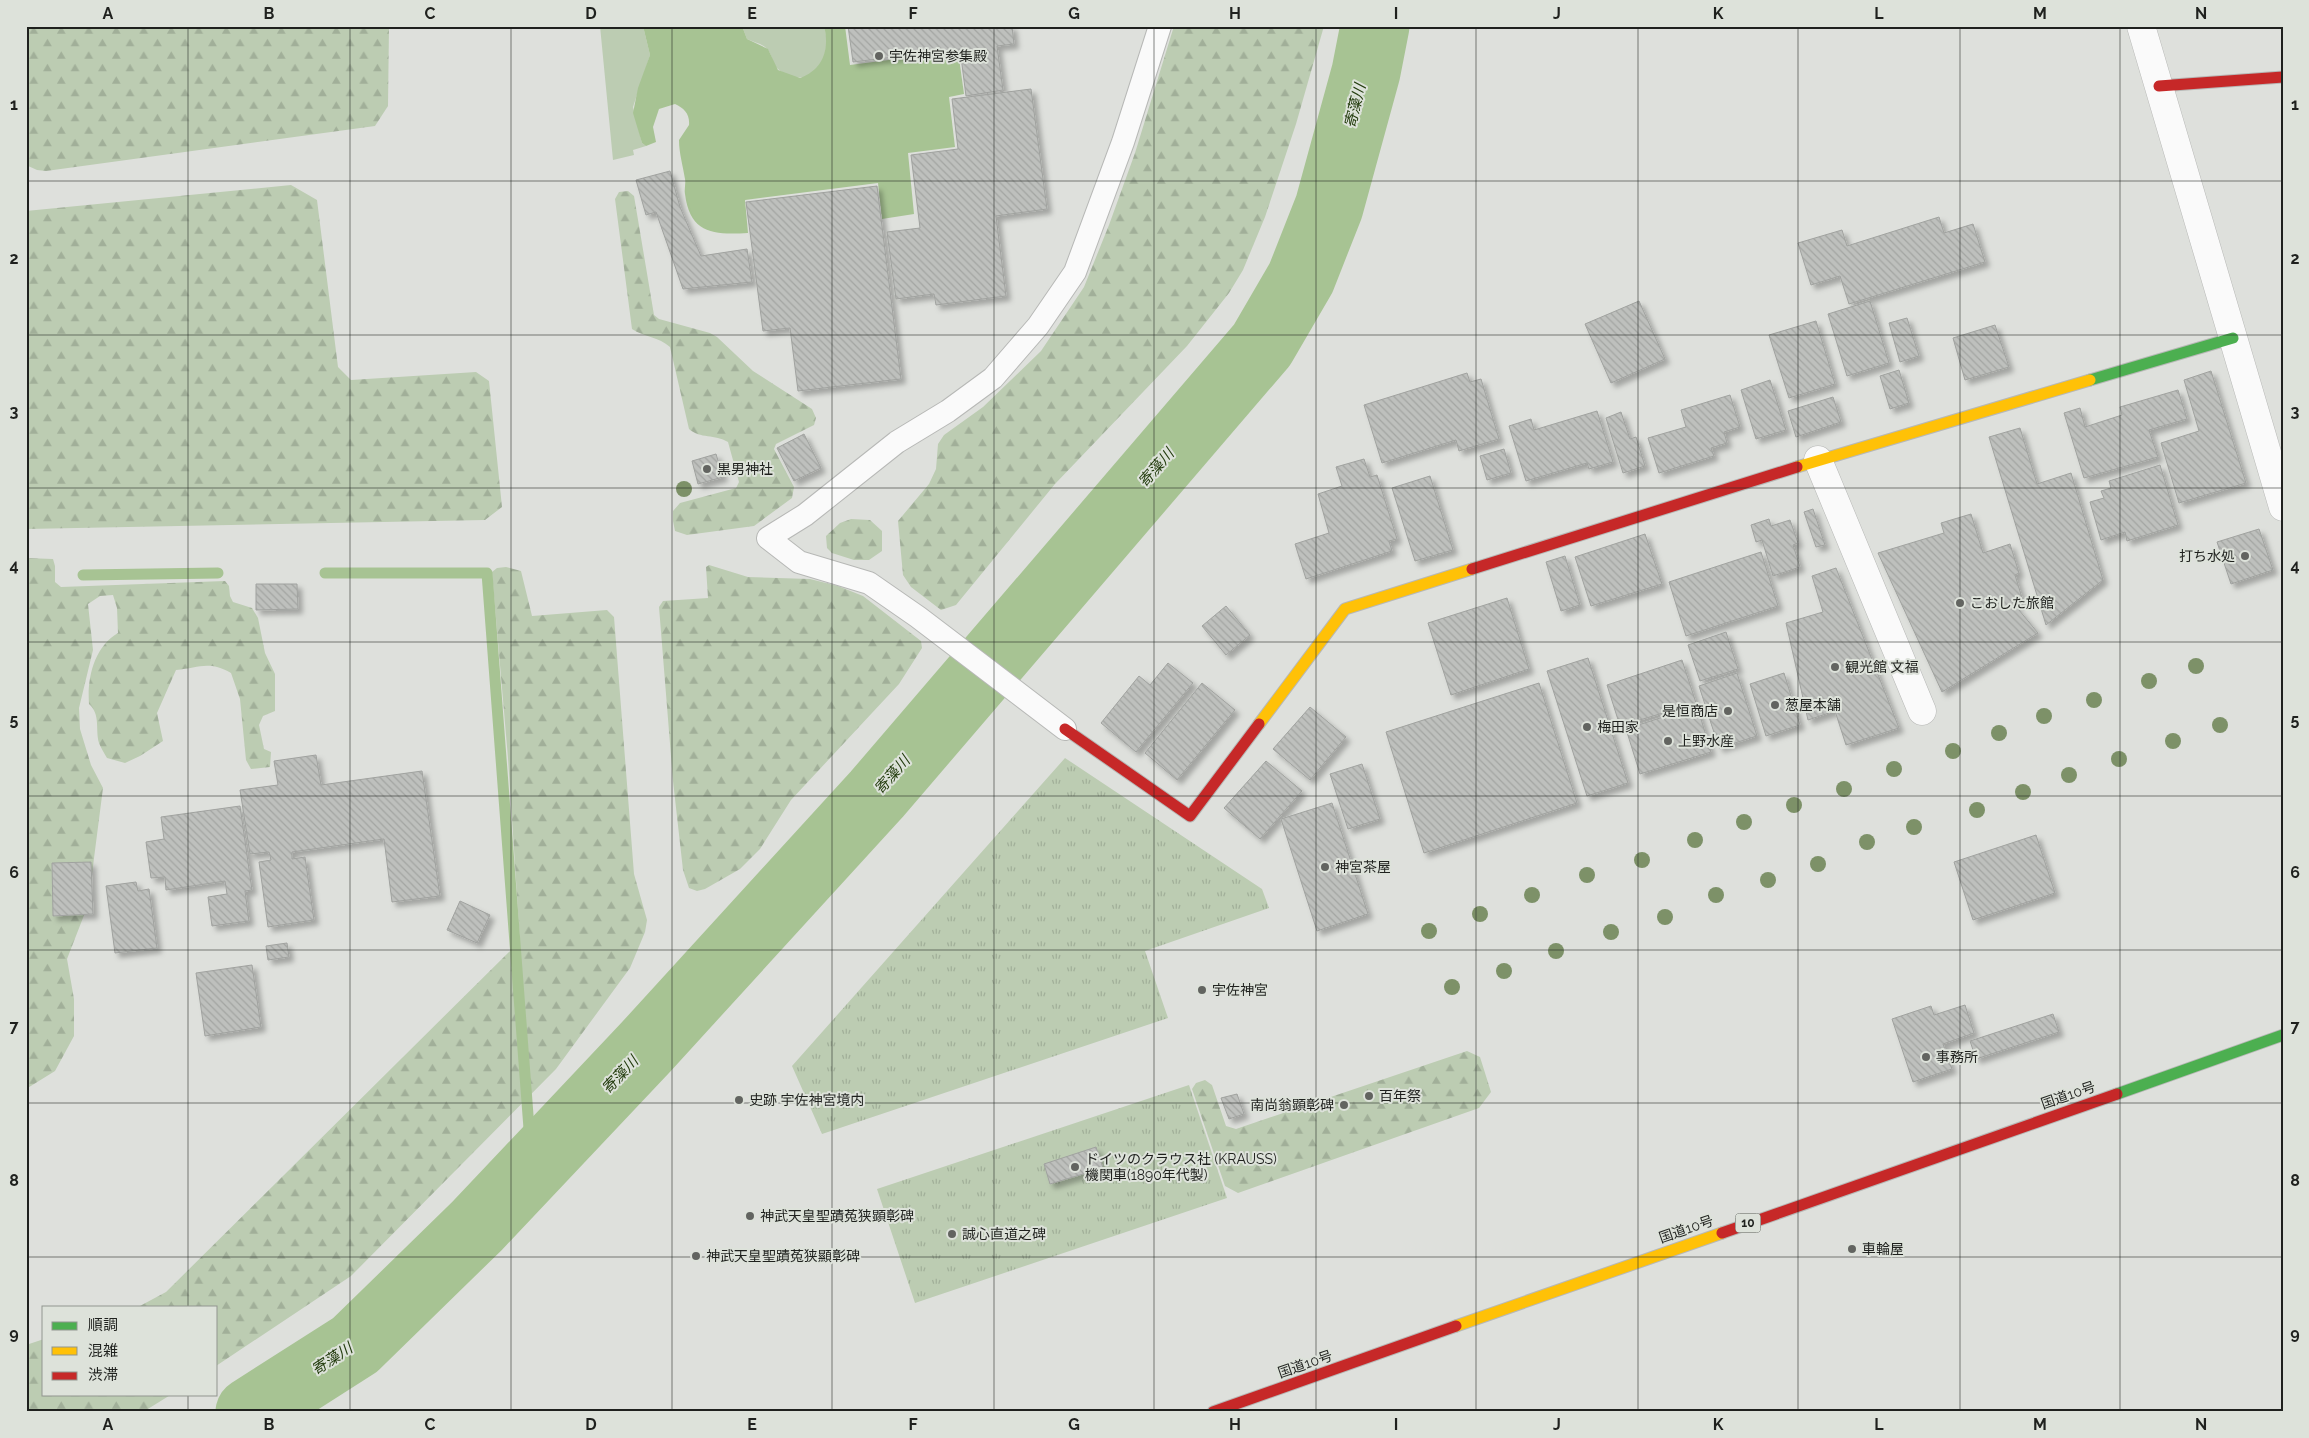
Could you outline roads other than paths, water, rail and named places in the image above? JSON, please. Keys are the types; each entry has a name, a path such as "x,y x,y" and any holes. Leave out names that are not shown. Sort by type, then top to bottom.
{"main road":[{"path":"2159,86 2283,77"},
{"path":"1059,725 1190,816 1345,609 1818,460 2232,338"},
{"name":"国道10号","path":"1213,1412 2283,1035"}],"street":[{"path":"2141,26 2283,506"},
{"path":"1818,460 1922,711"}],"lane":[{"path":"1059,725 918,617 869,583 799,562 768,538 804,515 897,442 948,411 993,378 1038,326 1075,272 1123,142 1160,26"}],"waterway":[{"name":"寄藻川","path":"250,1412 355,1345 477,1226 646,1047 877,794 1262,345 1301,278 1329,207 1366,72 1375,26"},
{"path":"83,575 218,573"},
{"path":"325,573 487,573 532,1168"}],"place":[{"name":"宇佐神宮参集殿","path":"879,56"},
{"name":"黒男神社","path":"707,469"},
{"name":"打ち水処","path":"2245,556"},
{"name":"こおした旅館","path":"1960,603"},
{"name":"観光館 文福","path":"1835,667"},
{"name":"葱屋本舗","path":"1775,705"},
{"name":"是恒商店","path":"1728,711"},
{"name":"梅田家","path":"1587,727"},
{"name":"上野水産","path":"1668,741"},
{"name":"神宮茶屋","path":"1325,867"},
{"name":"宇佐神宮","path":"1202,990"},
{"name":"事務所","path":"1926,1057"},
{"name":"百年祭","path":"1369,1096"},
{"name":"史跡 宇佐神宮境内","path":"739,1100"},
{"name":"南尚翁顕彰碑","path":"1344,1105"},
{"name":"ドイツのクラウス社 (KRAUSS) 機関車(1890年代製)","path":"1075,1167"},
{"name":"神武天皇聖蹟菟狭顕彰碑","path":"750,1216"},
{"name":"誠心直道之碑","path":"952,1234"},
{"name":"車輪屋","path":"1852,1249"},
{"name":"神武天皇聖蹟菟狭顯彰碑","path":"696,1256"}]}
